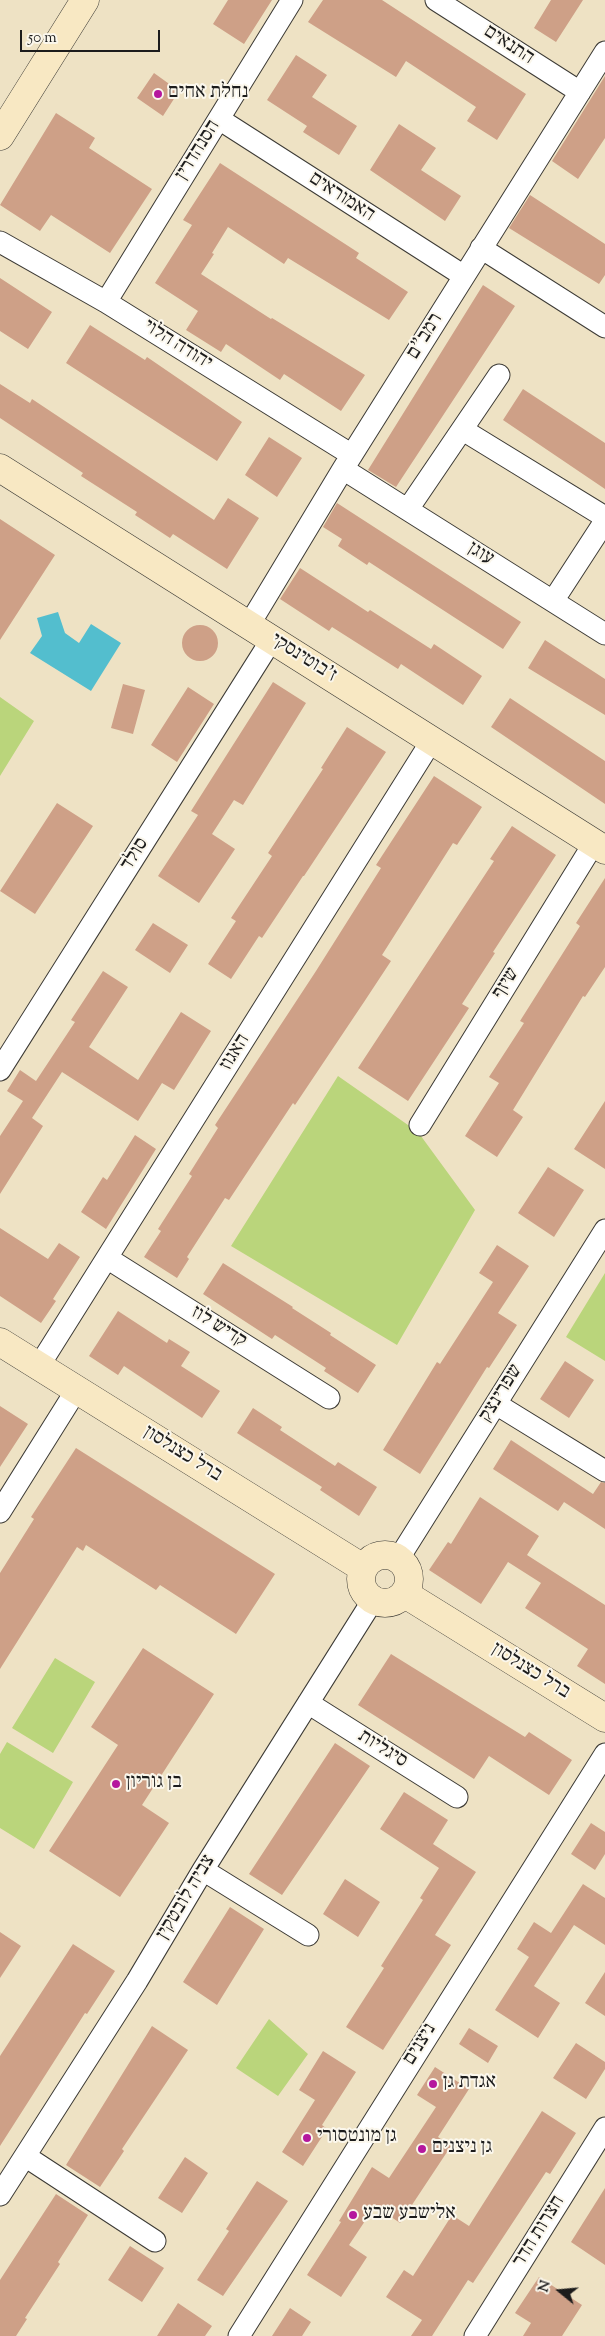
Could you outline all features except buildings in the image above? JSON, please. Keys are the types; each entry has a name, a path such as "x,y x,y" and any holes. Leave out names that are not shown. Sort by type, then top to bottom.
{"street":[{"path":"0,136 85,0"},
{"name":"הסנהדרין","path":"106,302 292,0"},
{"name":"התנאים","path":"436,0 580,92"},
{"name":"רמב\"ם","path":"249,625 348,462 605,52"},
{"name":"האמוראים","path":"219,119 464,276"},
{"name":"יהודה הלוי","path":"0,242 106,302 348,462"},
{"path":"481,248 605,327"},
{"path":"408,509 499,375"},
{"path":"463,430 605,517"},
{"name":"עוגן","path":"348,462 408,509 605,634"},
{"name":"ז'בוטינסקי","path":"0,468 599,846"},
{"path":"553,601 605,521"},
{"name":"סולד","path":"0,1070 272,639"},
{"name":"האגוז","path":"39,1366 432,740"},
{"name":"שיזף","path":"420,1125 599,846"},
{"name":"שפרינצק","path":"399,1558 605,1230"},
{"name":"קדיש לוז","path":"107,1258 329,1398"},
{"name":"ברל כצנלסון","path":"0,1342 363,1568"},
{"path":"0,1512 77,1389"},
{"path":"496,1404 605,1471"},
{"path":"383,1554 399,1558 408,1570 410,1578 404,1594 389,1603 373,1600 365,1592 362,1585 363,1568 374,1557 383,1554"},
{"name":"ברל כצנלסון","path":"404,1594 605,1718"},
{"name":"צביה לובטקין","path":"0,2195 137,1981 203,1870 373,1600"},
{"name":"סיגליות","path":"308,1703 457,1797"},
{"name":"ניצנים","path":"238,2336 605,1754"},
{"path":"203,1870 308,1935"},
{"name":"חצרות הדר","path":"475,2336 605,2128"},
{"path":"25,2156 155,2241"}],"green space":[{"path":"0,697 34,721 0,776"},
{"path":"338,1076 418,1132 475,1210 397,1345 231,1246"},
{"path":"605,1273 605,1361 566,1337"},
{"path":"55,1658 95,1682 53,1753 12,1728"},
{"path":"7,1742 73,1782 34,1849 0,1828 0,1754"},
{"path":"269,2019 308,2054 278,2096 236,2068"}],"water":[{"path":"58,612 65,633 79,643 91,624 121,643 91,691 30,653 42,636 37,618"}],"place":[{"name":"נחלת אחים","path":"158,94"},
{"name":"בן גוריון","path":"116,1784"},
{"name":"אגדת גן","path":"433,2084"},
{"name":"גן מונטסורי","path":"307,2138"},
{"name":"גן ניצנים","path":"422,2149"},
{"name":"אלישבע שבע","path":"353,2215"}]}
